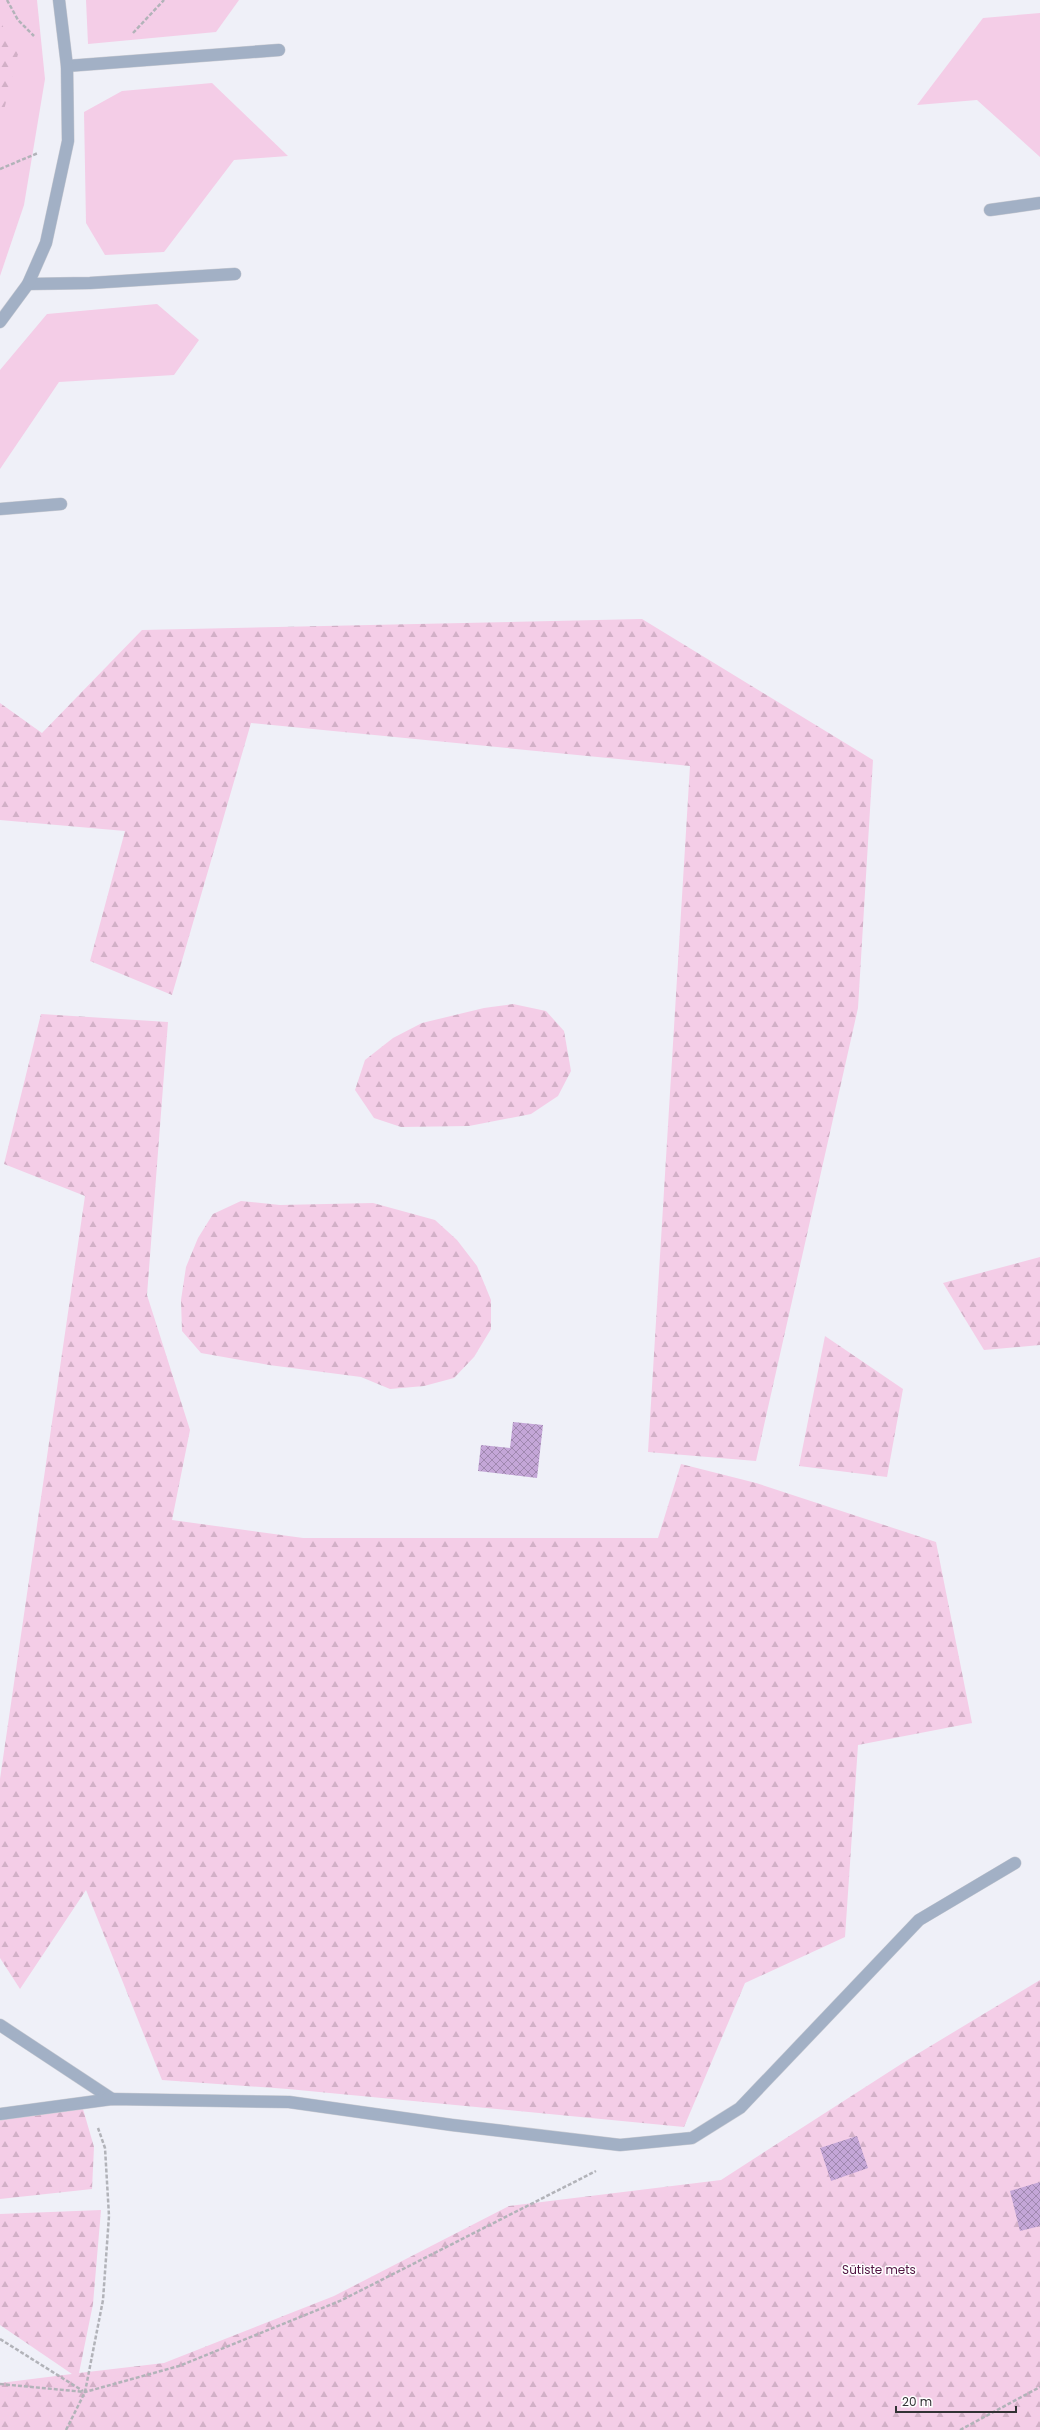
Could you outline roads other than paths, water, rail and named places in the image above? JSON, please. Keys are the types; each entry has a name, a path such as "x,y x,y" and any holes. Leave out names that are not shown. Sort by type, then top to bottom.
{"street":[{"path":"0,322 28,284 46,243 68,141 67,66 59,0"},
{"path":"67,66 279,50"},
{"path":"990,210 1040,203"},
{"path":"28,284 90,283 235,274"},
{"path":"0,509 61,504"},
{"path":"0,2114 88,2101 112,2099 290,2102 452,2125 620,2145 692,2138 740,2108 919,1920 1015,1863"},
{"path":"0,2025 112,2099"}],"park label":[{"name":"Sütiste mets","path":"879,2270"}]}
